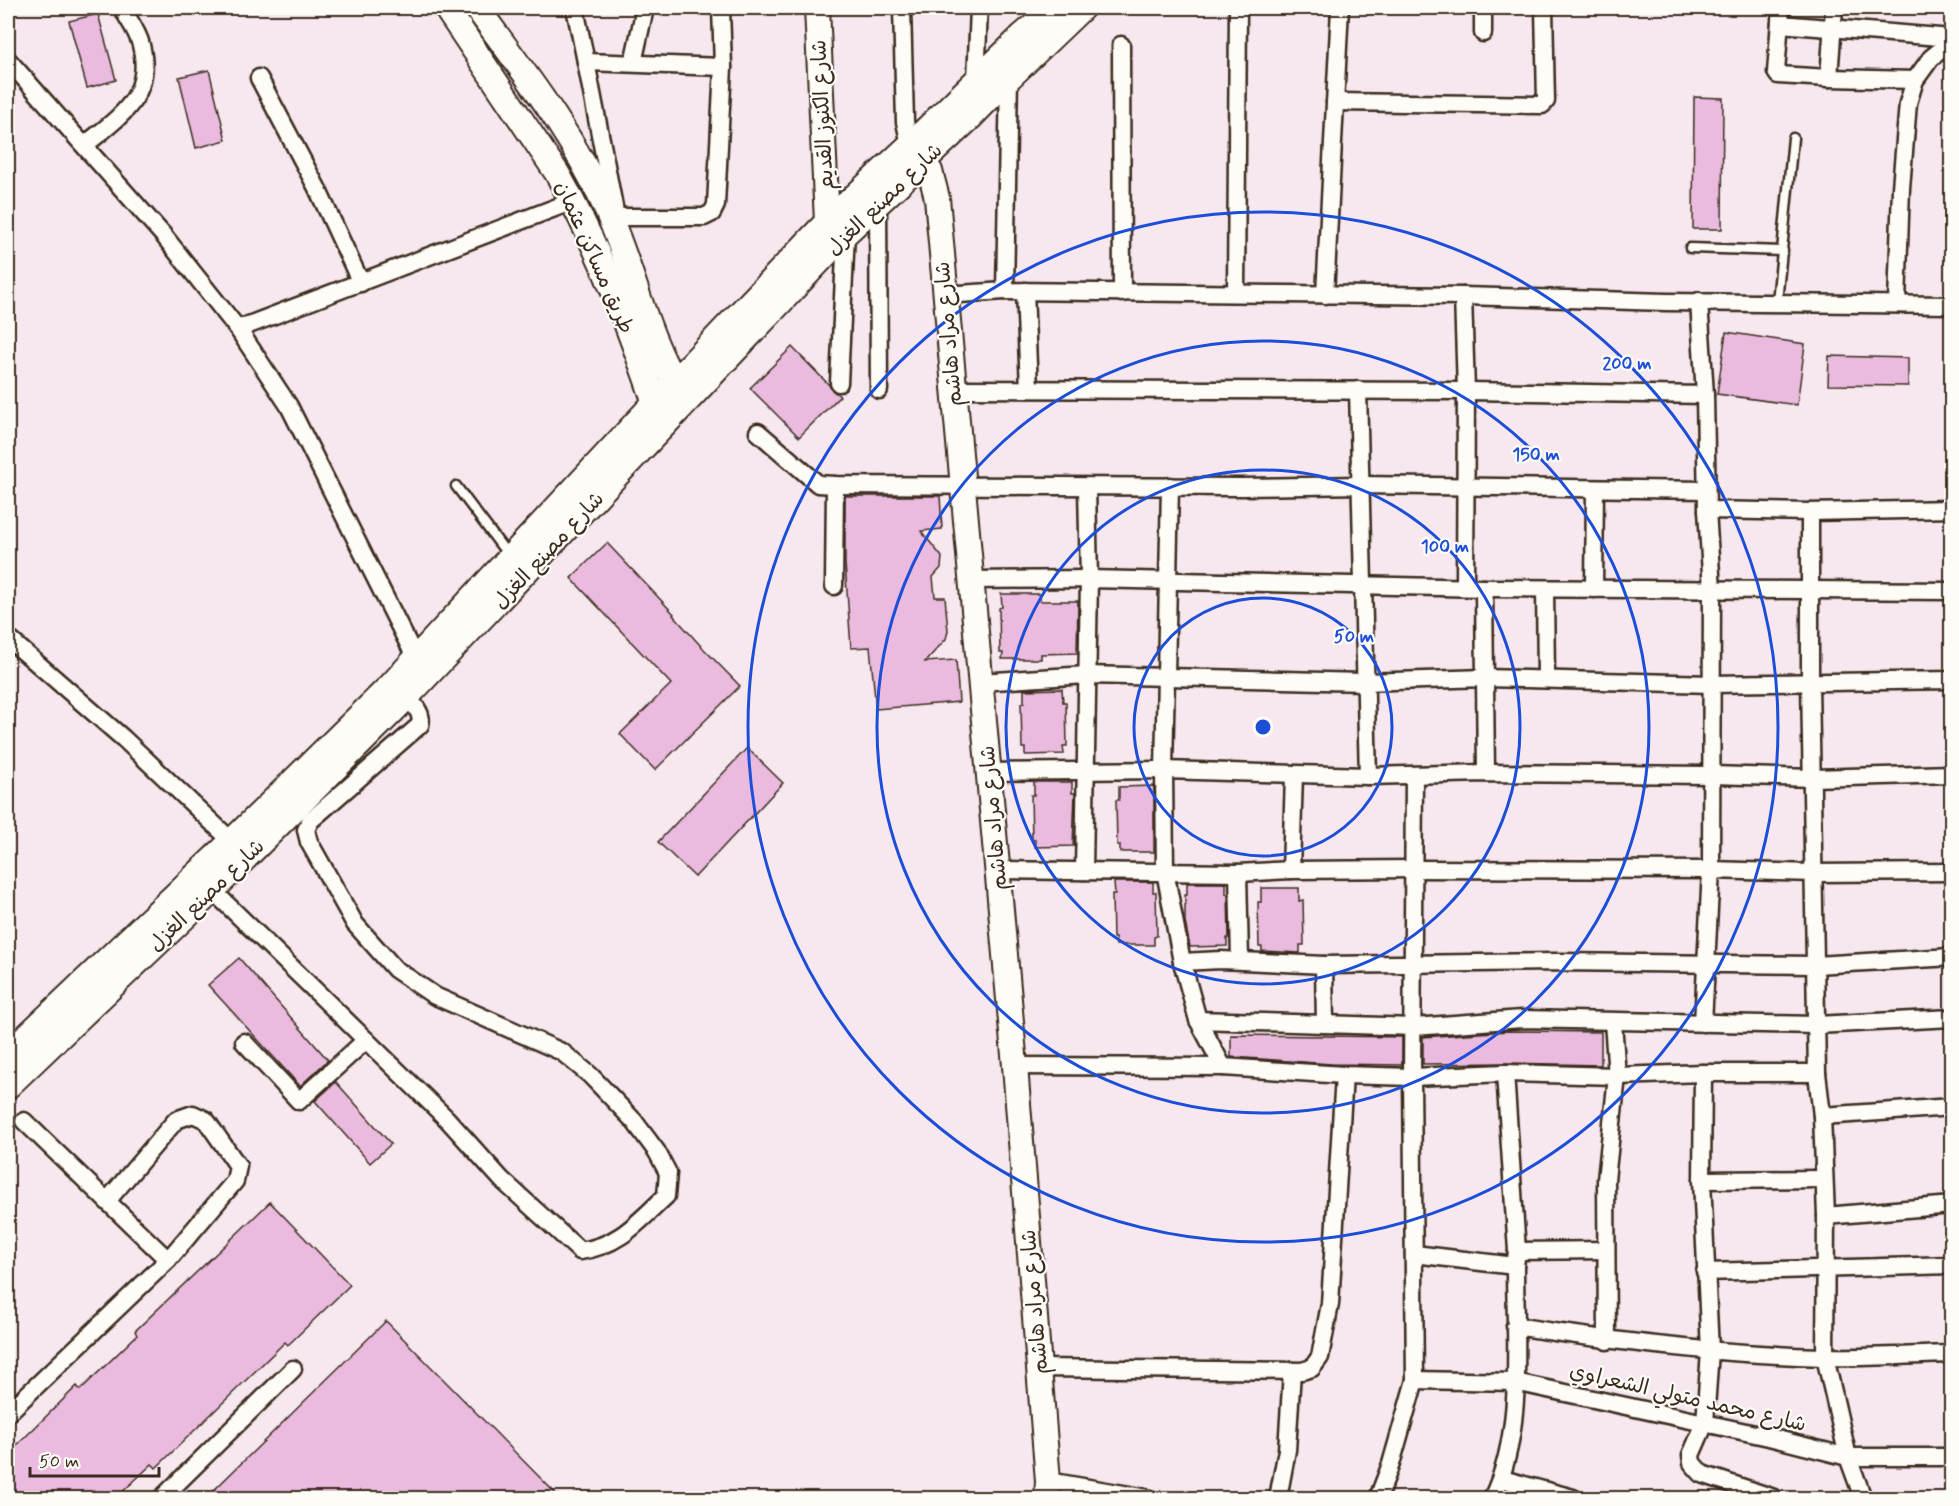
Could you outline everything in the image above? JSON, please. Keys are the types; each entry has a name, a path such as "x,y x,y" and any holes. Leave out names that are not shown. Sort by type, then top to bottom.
{"street":[{"path":"84,145 130,108 146,74 141,43 122,8"},
{"name":"طريق مساكن عثمان","path":"446,8 557,173 648,353 674,382 686,402"},
{"name":"طريق مساكن عثمان","path":"477,8 561,126 613,217 640,305 655,402 663,427"},
{"path":"575,8 613,217 704,217 712,213 716,205 723,67 721,8"},
{"path":"633,63 645,8"},
{"name":"شارع الكنوز القديم","path":"817,8 836,227"},
{"path":"902,8 905,123 916,153"},
{"path":"976,81 979,8"},
{"name":"شارع مصنع الغزل","path":"8,1086 204,883 421,669 517,567 663,427 836,227 878,201 976,81 1055,8"},
{"name":"شارع مصنع الغزل","path":"517,567 674,382 916,153 970,117 1082,8"},
{"path":"1236,293 1238,8"},
{"path":"1325,294 1341,8"},
{"path":"1483,8 1483,33"},
{"path":"1335,102 1542,105 1546,101 1544,8"},
{"path":"1829,78 1834,8"},
{"path":"1915,80 1780,75 1776,72 1780,16 1833,29 1952,39"},
{"path":"1897,303 1904,138 1908,103 1915,80 1931,58 1952,39"},
{"path":"1121,45 1122,293"},
{"path":"8,60 164,236 238,329 289,406 421,669"},
{"path":"586,62 723,67"},
{"path":"259,78 317,188 361,283"},
{"path":"1005,291 1009,78"},
{"name":"شارع مراد هاشم","path":"916,153 930,171 935,190 998,870 1048,1490"},
{"path":"238,329 573,201"},
{"path":"878,201 879,390"},
{"path":"836,227 838,383"},
{"path":"944,295 1005,291 1236,293 1952,305"},
{"path":"1025,291 1029,389"},
{"path":"1464,296 1465,587"},
{"path":"1699,301 1712,590 1711,870 1703,1023"},
{"path":"953,389 1358,390 1705,395"},
{"path":"1358,390 1368,776"},
{"path":"758,432 818,484 1087,487 1362,485 1706,490"},
{"path":"834,586 835,485"},
{"path":"1170,486 1164,770 1165,871 1182,962 1198,1020 1223,1067"},
{"path":"1084,871 1089,579 1087,487"},
{"path":"1594,589 1595,489"},
{"path":"1707,510 1810,512 1952,509"},
{"path":"1810,512 1810,683 1817,1073 1822,1116 1826,1216 1825,1357 1848,1457 1863,1498"},
{"path":"970,580 1089,579 1545,589 1952,591"},
{"path":"1484,588 1486,773"},
{"path":"1545,589 1546,678"},
{"path":"8,638 123,739 240,848"},
{"path":"980,682 1087,675 1364,682 1485,678 1712,684 1952,680"},
{"path":"204,883 447,1119 502,1180 580,1251 594,1249 621,1238 666,1196 668,1173 657,1152 634,1121 590,1076 562,1052 435,996 395,969 355,924 309,842 306,830 310,821 420,725 422,719 420,712 399,691"},
{"path":"988,772 1164,770 1368,776 1486,773 1813,778 1952,774"},
{"path":"1291,870 1294,775"},
{"path":"1378,1498 1391,1464 1415,1380 1412,1077 1414,776"},
{"path":"998,870 1238,873 1414,869 1952,872"},
{"path":"1238,873 1240,960"},
{"name":"شارع مصنع الغزل","path":"8,1054 204,883"},
{"path":"1182,962 1240,960 1324,965 1557,962 1815,965 1952,957"},
{"path":"1324,965 1325,1024"},
{"path":"1198,1020 1414,1027 1522,1019 1816,1025 1952,1018"},
{"path":"1607,1341 1606,1180 1617,1076 1613,1022"},
{"path":"244,1042 298,1101 366,1040"},
{"path":"1015,1066 1223,1067 1412,1077 1505,1073 1617,1076 1817,1073"},
{"path":"1492,1498 1502,1479 1515,1413 1516,1258 1505,1073"},
{"path":"1702,1073 1702,1180 1710,1351 1705,1424 1691,1455 1692,1463 1702,1474 1734,1492 1774,1498"},
{"path":"1039,1368 1302,1371 1317,1364 1328,1315 1344,1075"},
{"path":"1822,1116 1952,1107"},
{"path":"8,1413 168,1260 235,1181 238,1166 206,1120 193,1114 176,1120 107,1201"},
{"path":"24,1121 168,1260"},
{"path":"1702,1180 1823,1179"},
{"path":"1826,1216 1952,1205"},
{"path":"1414,1254 1516,1258 1606,1250"},
{"path":"1705,1272 1952,1265"},
{"path":"1515,1326 1607,1341 1710,1351 1825,1357 1951,1356"},
{"path":"162,1498 293,1369"},
{"path":"1278,1498 1287,1450 1292,1371"},
{"name":"شارع محمد متولي الشعراوي","path":"1415,1380 1515,1382 1769,1437 1848,1457 1952,1457"},
{"path":"1502,1479 1573,1498"},
{"path":"1048,1490 1147,1498"}],"lane":[{"path":"1777,302 1793,138"},
{"path":"1690,248 1783,251"},
{"path":"456,486 517,567"}],"building":[{"path":"98,14 116,80 87,88 69,21"},
{"path":"209,70 226,140 196,148 179,77"},
{"path":"1694,97 1723,98 1722,229 1693,229"},
{"path":"1726,332 1805,344 1797,405 1717,394"},
{"path":"792,347 840,396 799,437 750,388"},
{"path":"1829,356 1908,358 1908,386 1828,385"},
{"path":"845,496 940,496 942,529 921,531 942,557 941,568 933,577 935,597 945,597 948,631 946,639 925,662 956,660 959,702 876,709 870,647 851,648 845,563"},
{"path":"607,543 740,686 655,770 620,734 671,684 571,578"},
{"path":"1001,594 1040,594 1040,601 1078,601 1077,653 1041,654 1041,659 1002,659 999,608 1002,607"},
{"path":"1062,689 1063,702 1066,702 1067,746 1063,746 1064,754 1025,755 1025,748 1022,748 1021,703 1024,703 1024,690"},
{"path":"747,748 783,783 695,877 658,842"},
{"path":"1034,782 1072,782 1072,793 1075,793 1073,846 1035,847 1035,840 1032,840 1031,795 1034,795"},
{"path":"1154,786 1154,852 1120,852 1120,845 1117,845 1116,800 1119,800 1119,787"},
{"path":"1114,882 1153,882 1153,892 1156,892 1157,936 1154,937 1154,945 1116,945 1115,938 1113,938"},
{"path":"1187,883 1226,883 1229,938 1227,938 1227,946 1190,947 1185,922"},
{"path":"1261,888 1299,888 1299,901 1303,900 1304,945 1300,945 1300,953 1262,951 1262,947 1259,947 1258,902 1261,902"},
{"path":"239,958 328,1060 300,1086 208,985"},
{"path":"1508,1031 1601,1032 1601,1065 1423,1064 1423,1037"},
{"path":"1231,1035 1402,1037 1402,1065 1331,1064 1231,1057"},
{"path":"336,1082 391,1144 370,1163 315,1101"},
{"path":"270,1202 350,1285 288,1345 285,1342 156,1468 152,1464 116,1498 8,1498 8,1454 77,1386 80,1390 137,1335 135,1331"},
{"path":"386,1321 560,1498 206,1498"}]}
